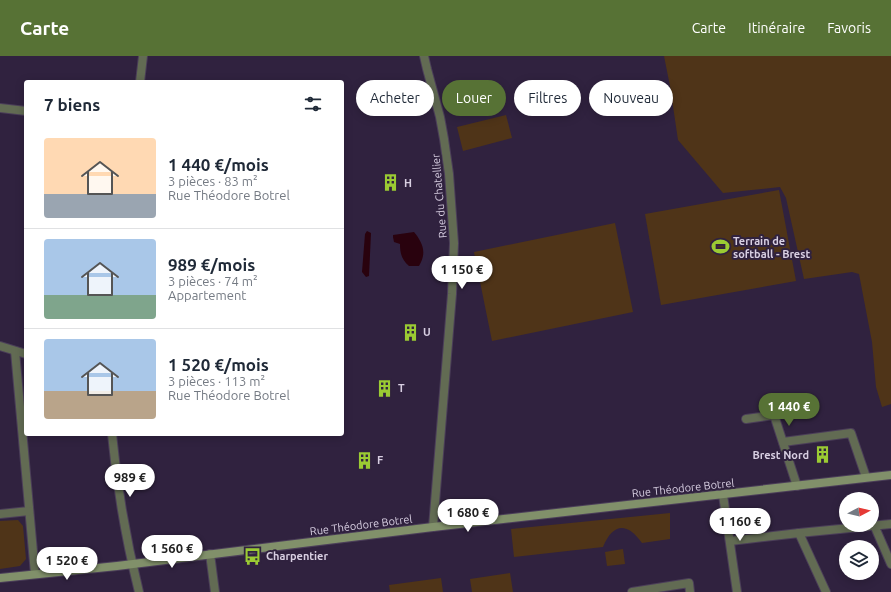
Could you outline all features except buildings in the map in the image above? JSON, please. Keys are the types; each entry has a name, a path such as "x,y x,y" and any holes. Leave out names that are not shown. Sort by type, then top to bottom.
{"street":[{"path":"140,80 143,56"},
{"name":"Rue du Chatellier","path":"424,56 440,117 444,139 449,174 454,243 452,294 433,527"},
{"path":"0,108 24,111"},
{"path":"0,346 24,353"},
{"path":"15,351 35,574"},
{"path":"746,419 774,415 797,486"},
{"path":"783,442 851,434 866,477"},
{"path":"112,436 115,464 132,564 139,592"},
{"name":"Rue Théodore Botrel","path":"0,578 132,564 433,527 723,495 891,474"},
{"path":"723,495 737,592"},
{"path":"0,514 29,511"},
{"path":"879,525 891,524"},
{"path":"730,541 839,529"},
{"path":"877,532 891,564"},
{"path":"799,533 826,592"},
{"path":"210,554 215,592"},
{"path":"632,592 663,590 689,583 690,592"}],"shaded area":[{"path":"664,56 891,56 891,404 882,407 876,387 872,342 859,274 852,272 804,279 786,198 780,187 723,193 678,140 673,106 673,80 669,80"},
{"path":"506,115 512,138 463,151 457,127"},
{"name":"Terrain de softball - Brest","path":"779,190 796,281 661,305 645,214"},
{"path":"615,223 633,312 492,341 474,252"},
{"path":"367,231 371,233 369,276 366,277 362,272 365,234"},
{"path":"414,232 422,244 423,257 419,266 409,266 402,256 400,244 394,242 393,235"},
{"path":"670,513 670,539 642,543 631,531 621,528 611,533 603,547 514,557 511,529"},
{"path":"18,520 23,526 26,559 20,566 0,569 0,521"},
{"path":"623,549 625,564 607,566 605,552"},
{"path":"510,573 513,592 472,592 470,579"},
{"path":"441,578 443,592 390,592 389,585"}],"place":[{"name":"H","path":"391,183"},
{"name":"Terrain de softball - Brest","path":"720,247"},
{"name":"U","path":"410,332"},
{"name":"T","path":"385,388"},
{"name":"Brest Nord","path":"822,455"},
{"name":"F","path":"364,460"},
{"name":"Charpentier","path":"253,556"}]}
